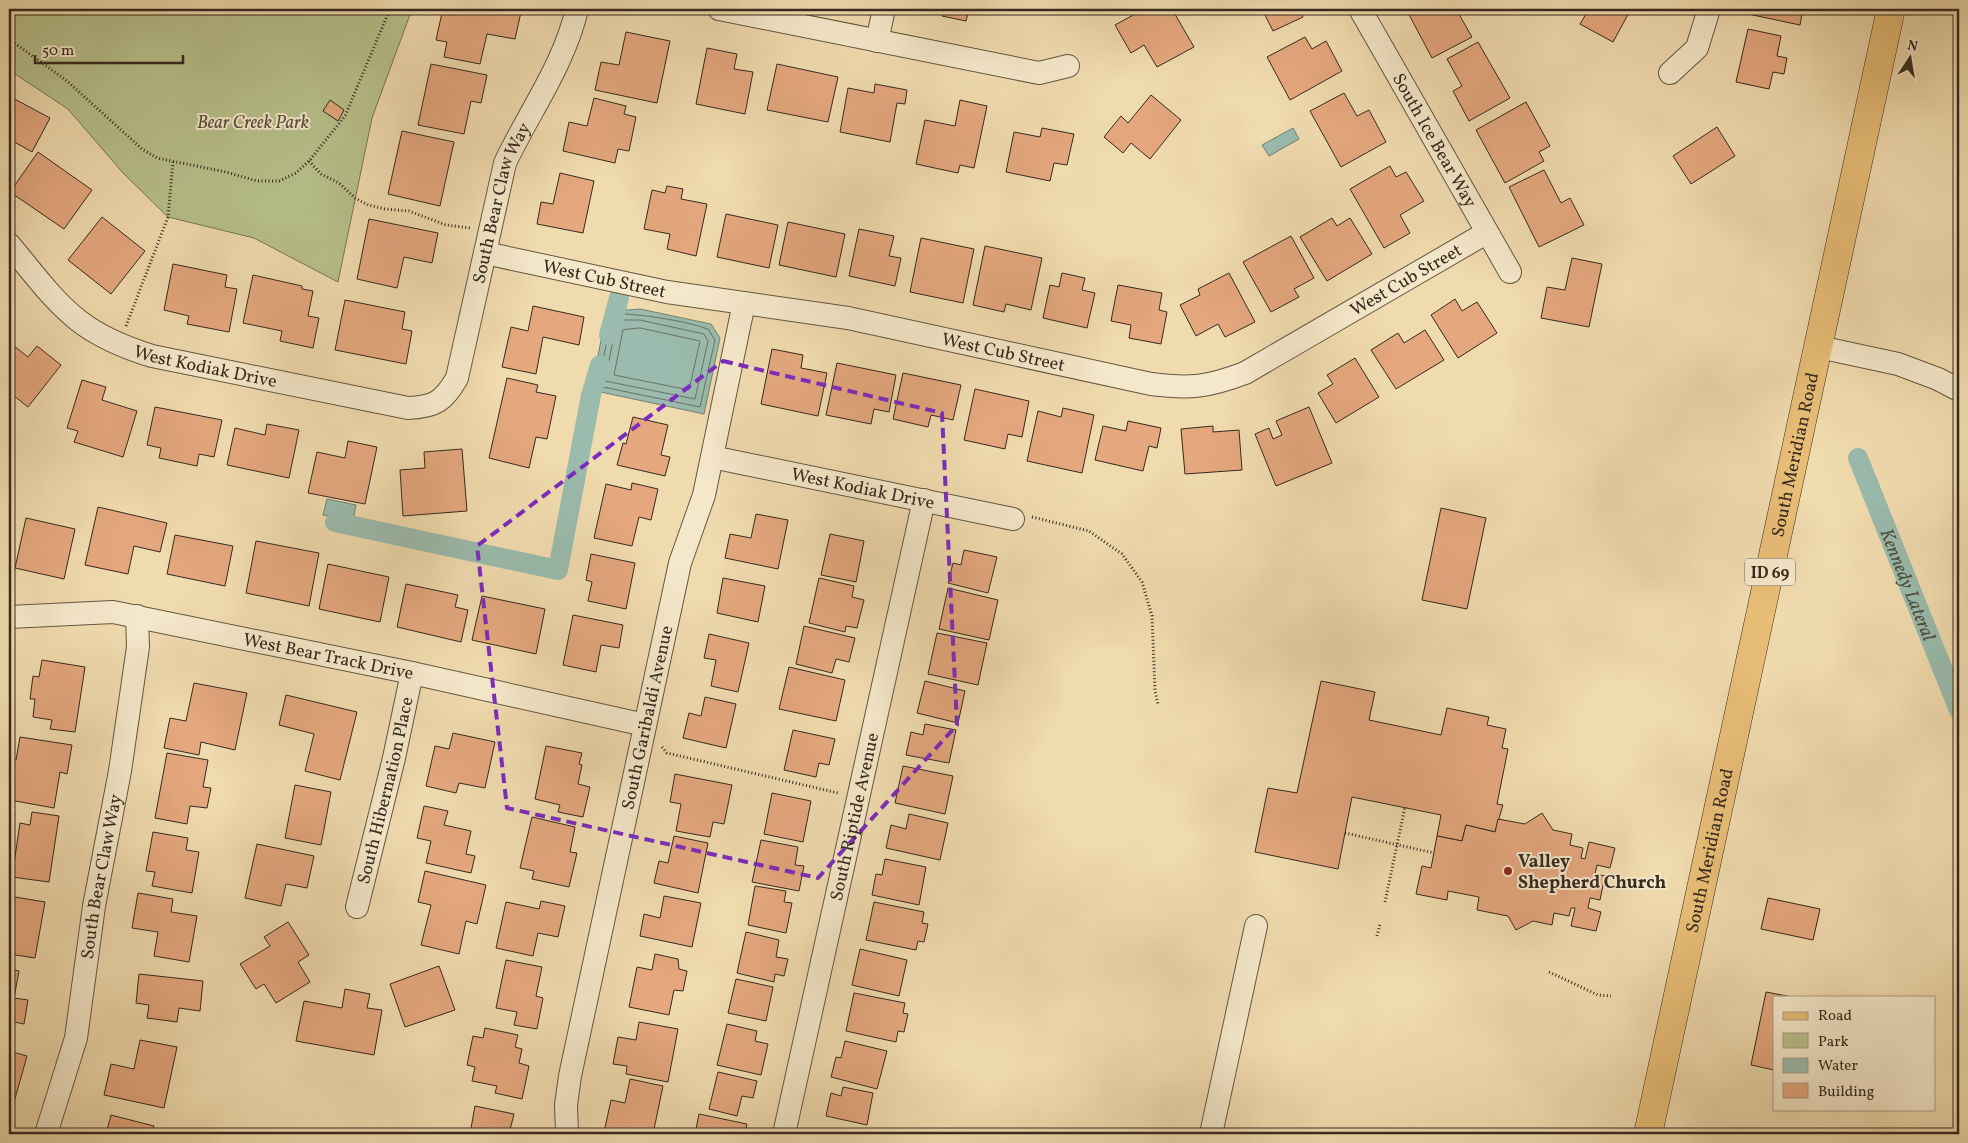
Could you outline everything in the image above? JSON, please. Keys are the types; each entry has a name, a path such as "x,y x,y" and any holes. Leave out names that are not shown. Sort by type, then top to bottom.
{"main road":[{"name":"South Meridian Road","path":"1648,1134 1891,9"}],"street":[{"name":"South Bear Claw Way","path":"439,402 449,392 457,378 506,163 520,132 557,66 574,25 577,9"},
{"path":"719,9 1039,72 1068,66"},
{"path":"877,41 884,9"},
{"name":"South Ice Bear Way","path":"1360,9 1486,233 1510,272"},
{"path":"1670,73 1697,48 1709,9"},
{"name":"West Cub Street","path":"485,253 667,292 848,318 1151,384 1181,388 1218,383 1245,373 1486,233"},
{"name":"West Kodiak Drive","path":"9,244 56,300 79,321 117,344 152,356 408,408 424,407 439,402"},
{"name":"South Garibaldi Avenue","path":"567,1134 566,1105 570,1076 680,563 704,495 744,303"},
{"path":"1819,347 1898,364 1938,379 1959,390"},
{"name":"West Kodiak Drive","path":"712,457 924,500 1020,517"},
{"name":"South Riptide Avenue","path":"784,1134 924,500"},
{"name":"West Bear Track Drive","path":"9,617 113,612 137,616 412,673 645,725"},
{"name":"South Bear Claw Way","path":"46,1134 76,1038 94,906 120,771 134,676 138,647 137,616"},
{"name":"South Hibernation Place","path":"357,907 394,758 412,673"},
{"path":"1212,1134 1256,926"}],"path":[{"path":"9,39 67,82 142,149 157,158 226,172 257,181 278,181 296,172 310,161 345,116 390,9"},
{"path":"310,161 321,174 339,183 368,206 410,211 446,225 490,232"},
{"path":"117,344 168,218 173,162"},
{"path":"1020,517 1090,531 1122,554 1142,582 1152,616 1155,691 1158,704"},
{"path":"645,725 667,754 858,797"},
{"path":"1385,902 1404,807"},
{"path":"1345,833 1434,853"},
{"path":"1377,936 1380,924"},
{"path":"1548,972 1598,996 1611,996"}],"highlighted area":[{"path":"723,361 942,413 957,725 818,878 507,808 477,546"}],"green space":[{"name":"Bear Creek Park","path":"9,9 412,9 372,118 338,282 254,238 168,217 123,173 68,109 9,70"}],"water":[{"path":"1293,128 1299,139 1269,156 1262,145"},
{"path":"608,306 628,310 640,309 711,324 720,338 704,414 591,390"},
{"path":"327,499 356,505 353,521 323,515"}],"building":[{"path":"451,9 504,9 521,12 515,39 487,34 480,64 444,57 447,42 436,40 442,13 450,15"},
{"path":"944,9 969,9 966,21 942,16"},
{"path":"1144,9 1172,9 1194,47 1157,67 1144,45 1131,53 1115,25"},
{"path":"1262,9 1299,9 1303,17 1273,31"},
{"path":"1406,9 1456,9 1472,37 1432,58"},
{"path":"1589,9 1631,9 1613,42 1580,24"},
{"path":"1749,9 1803,9 1800,25 1748,14"},
{"path":"1748,29 1781,36 1777,56 1787,58 1784,74 1773,72 1769,89 1736,82"},
{"path":"626,32 670,41 657,103 595,90 601,62 619,65"},
{"path":"1305,37 1312,49 1326,41 1342,71 1290,100 1267,57"},
{"path":"1478,42 1510,98 1469,121 1453,91 1462,86 1447,59"},
{"path":"707,48 737,54 734,69 753,72 745,114 696,104"},
{"path":"431,64 487,75 481,103 471,101 464,134 418,125"},
{"path":"777,64 838,77 828,122 767,110"},
{"path":"875,84 907,90 905,104 897,103 890,142 840,132 848,88 874,93"},
{"path":"1344,93 1357,116 1369,110 1386,142 1341,167 1310,111"},
{"path":"1151,95 1181,120 1150,159 1131,143 1123,153 1104,137 1121,116 1128,123"},
{"path":"9,96 50,118 32,152 9,139"},
{"path":"594,98 626,106 624,114 636,117 629,151 618,149 615,163 563,151 569,122 587,126"},
{"path":"330,100 344,110 338,121 323,111"},
{"path":"960,100 987,106 974,168 960,165 958,173 916,164 925,120 955,126"},
{"path":"1526,102 1550,146 1539,152 1544,161 1505,183 1476,130"},
{"path":"1717,127 1735,156 1691,184 1673,156"},
{"path":"1042,128 1074,134 1067,165 1054,163 1050,181 1006,172 1014,132 1040,137"},
{"path":"402,131 454,142 440,206 388,194"},
{"path":"38,152 92,190 64,229 10,192"},
{"path":"1390,166 1396,177 1406,172 1424,201 1400,215 1410,233 1384,248 1350,189"},
{"path":"1544,170 1561,203 1570,198 1584,225 1539,247 1509,187"},
{"path":"560,173 594,181 583,233 537,224 541,202 553,204"},
{"path":"667,186 683,189 681,199 707,204 696,256 667,249 670,234 644,229 652,190 665,193"},
{"path":"726,214 778,225 769,268 717,257"},
{"path":"102,217 145,251 111,294 68,260"},
{"path":"1332,218 1337,226 1350,218 1372,254 1327,281 1300,237"},
{"path":"369,219 438,233 432,263 404,257 397,288 357,279"},
{"path":"788,222 845,234 836,277 779,265"},
{"path":"859,229 894,236 889,256 901,258 895,286 849,276"},
{"path":"1291,236 1314,278 1294,289 1299,297 1271,312 1243,262"},
{"path":"921,238 974,249 963,303 910,292"},
{"path":"985,246 1042,258 1031,310 1006,304 1004,312 973,305"},
{"path":"1572,258 1602,264 1589,327 1541,318 1547,287 1565,290"},
{"path":"173,264 227,275 225,287 237,289 229,332 187,324 189,316 164,310"},
{"path":"1062,273 1085,278 1082,290 1095,293 1087,328 1043,318 1050,285 1059,287"},
{"path":"1229,273 1255,322 1225,337 1218,324 1196,336 1180,305 1200,295 1198,289"},
{"path":"253,275 302,286 302,289 313,291 308,316 319,318 313,348 280,341 282,331 243,323"},
{"path":"1118,285 1162,293 1159,310 1167,312 1161,344 1129,338 1131,325 1111,321"},
{"path":"1455,299 1462,311 1477,302 1497,333 1458,358 1431,315"},
{"path":"345,300 405,312 402,329 412,331 406,364 335,350"},
{"path":"533,306 584,317 579,345 543,337 536,374 502,367 511,327 528,331"},
{"path":"1425,330 1444,360 1396,389 1371,350 1398,333 1404,343"},
{"path":"9,342 28,357 37,346 61,365 28,407 9,392"},
{"path":"772,349 803,355 801,368 827,373 818,416 761,404"},
{"path":"1355,358 1379,397 1336,423 1318,393 1333,384 1327,375"},
{"path":"837,363 896,375 889,412 874,409 871,424 826,415"},
{"path":"903,373 961,385 953,420 931,415 928,427 893,419"},
{"path":"507,378 538,385 536,392 556,396 547,439 536,437 529,468 489,458"},
{"path":"82,380 106,387 102,400 137,411 123,457 74,442 78,431 67,428"},
{"path":"975,389 1029,401 1022,437 1008,434 1005,449 964,440"},
{"path":"155,407 222,420 214,457 199,454 197,466 159,458 161,448 147,445"},
{"path":"1309,407 1332,463 1276,486 1255,434 1269,428 1273,439 1282,435 1276,421"},
{"path":"1063,408 1094,415 1082,473 1027,461 1038,411 1061,417"},
{"path":"633,417 668,425 661,455 670,457 665,476 617,465 623,443 626,444"},
{"path":"1128,421 1161,428 1157,448 1149,446 1143,471 1095,460 1103,426 1126,431"},
{"path":"267,424 299,430 289,478 227,465 235,428 265,435"},
{"path":"1213,426 1213,432 1239,430 1242,470 1185,474 1181,429"},
{"path":"348,441 377,447 365,504 308,493 317,452 345,458"},
{"path":"462,449 467,511 403,516 400,470 425,468 424,452"},
{"path":"632,483 658,489 651,520 639,517 632,546 594,538 606,484 631,490"},
{"path":"98,507 167,523 160,552 134,546 128,574 85,565"},
{"path":"1441,508 1486,518 1467,609 1422,600"},
{"path":"756,514 788,520 778,569 725,558 730,534 751,538"},
{"path":"26,518 75,529 64,579 15,568"},
{"path":"830,534 864,541 856,582 821,575"},
{"path":"175,535 233,546 225,586 167,574"},
{"path":"256,541 319,553 309,606 246,593"},
{"path":"964,550 997,557 988,593 948,583 953,563 961,565"},
{"path":"591,554 635,563 626,609 588,601 592,582 586,580"},
{"path":"328,564 389,577 380,622 319,609"},
{"path":"723,578 765,586 758,622 717,613"},
{"path":"819,578 854,586 852,597 864,600 857,628 846,626 845,632 809,623"},
{"path":"406,584 458,595 455,607 468,610 461,642 397,627"},
{"path":"948,588 998,600 989,640 939,629"},
{"path":"482,596 545,609 536,654 472,640"},
{"path":"573,615 623,625 619,648 601,645 596,672 563,665"},
{"path":"804,626 855,638 849,662 836,659 832,673 796,664"},
{"path":"937,633 987,643 978,685 928,674"},
{"path":"709,634 749,643 738,692 711,686 716,660 704,658"},
{"path":"42,660 85,667 75,732 50,729 52,720 33,717 35,699 30,699 33,676 39,677"},
{"path":"789,667 845,680 836,721 779,709"},
{"path":"925,681 965,691 958,723 917,713"},
{"path":"1321,681 1375,692 1369,720 1441,735 1447,708 1489,717 1487,725 1506,729 1502,748 1508,749 1497,804 1503,805 1495,832 1466,825 1462,841 1437,836 1441,815 1352,797 1338,869 1255,852 1268,788 1297,793"},
{"path":"194,683 247,693 235,750 201,742 199,755 164,748 170,718 186,721"},
{"path":"286,695 357,712 340,780 305,771 314,734 279,725"},
{"path":"705,697 736,704 726,748 683,738 689,713 701,716"},
{"path":"925,724 956,730 949,763 906,755 911,732 923,735"},
{"path":"793,730 835,739 829,765 819,763 816,777 784,770"},
{"path":"453,733 495,742 485,788 459,783 456,793 426,786 435,746 449,749"},
{"path":"20,737 72,745 67,774 60,772 54,808 10,800 12,787 9,787 9,758 16,760"},
{"path":"546,746 582,753 579,764 582,765 578,784 590,787 583,817 558,812 560,805 535,799"},
{"path":"167,753 208,760 203,787 211,788 207,808 190,806 187,824 155,818"},
{"path":"903,766 953,776 945,814 895,803"},
{"path":"675,774 732,785 724,824 713,822 710,837 676,831 681,804 670,802"},
{"path":"295,785 331,792 321,845 285,838"},
{"path":"772,793 811,801 803,842 764,834"},
{"path":"424,806 448,811 444,825 471,831 466,854 475,856 471,873 426,863 431,841 417,838"},
{"path":"32,812 59,816 49,882 12,877 20,823 30,825"},
{"path":"9,813 15,814 9,842"},
{"name":"Valley Shepherd Church","path":"1542,813 1553,830 1572,834 1570,845 1583,848 1581,858 1585,859 1589,842 1615,848 1610,868 1597,865 1595,874 1605,876 1600,900 1590,898 1588,908 1601,912 1596,931 1571,926 1575,908 1571,908 1569,916 1554,913 1552,925 1533,921 1516,930 1508,916 1477,910 1479,897 1448,891 1447,900 1416,894 1422,866 1431,868 1437,836 1462,841 1466,825 1495,832 1498,819 1525,824"},
{"path":"909,814 948,823 940,860 886,848 891,825 906,829"},
{"path":"532,817 575,827 570,852 577,853 569,887 532,879 534,871 520,868"},
{"path":"153,832 188,838 186,850 199,852 192,893 152,886 155,872 146,871"},
{"path":"674,836 708,843 698,893 654,883 659,861 668,863"},
{"path":"761,840 798,847 795,865 804,866 799,891 752,882"},
{"path":"257,844 314,856 307,888 286,884 281,906 245,898"},
{"path":"885,859 926,867 919,905 872,895 876,874 882,875"},
{"path":"425,871 486,885 477,924 466,921 459,954 421,945 431,905 418,902"},
{"path":"755,886 786,891 784,902 792,903 786,933 748,925"},
{"path":"138,893 173,899 171,912 197,916 189,962 154,956 158,932 132,928"},
{"path":"9,896 45,902 35,958 9,954"},
{"path":"664,896 701,903 692,947 640,936 644,914 660,918"},
{"path":"1768,898 1820,909 1813,940 1761,929"},
{"path":"541,901 565,906 558,937 538,933 533,956 496,948 506,902 539,909"},
{"path":"874,902 924,912 922,923 928,924 924,942 918,941 916,950 866,940"},
{"path":"288,922 309,955 298,962 310,982 276,1003 264,984 256,989 240,964 270,946 264,937"},
{"path":"746,932 779,940 776,957 788,959 784,976 775,974 774,982 737,973"},
{"path":"860,949 907,960 899,996 852,985"},
{"path":"655,954 678,959 679,969 687,971 683,991 674,990 669,1015 629,1007 637,967 652,970"},
{"path":"506,960 542,967 536,996 543,998 537,1029 514,1025 517,1012 496,1008"},
{"path":"439,966 455,1010 405,1027 390,984"},
{"path":"9,969 19,971 14,998 28,1000 24,1024 9,1021"},
{"path":"139,974 203,981 200,1011 179,1008 177,1022 147,1018 149,1005 136,1003"},
{"path":"736,979 773,987 766,1021 728,1013"},
{"path":"345,989 370,994 367,1008 382,1010 374,1055 296,1041 304,1001 342,1008"},
{"path":"1766,992 1787,996 1773,996 1773,1070 1751,1065"},
{"path":"854,993 905,1003 903,1013 908,1014 904,1032 898,1031 896,1042 846,1031"},
{"path":"639,1022 678,1029 668,1082 626,1074 627,1066 613,1064 618,1037 636,1040"},
{"path":"727,1024 757,1031 755,1041 768,1044 761,1075 717,1065"},
{"path":"485,1028 518,1035 515,1047 522,1049 519,1063 529,1066 522,1099 495,1093 497,1086 472,1081 475,1067 467,1065 473,1036 483,1038"},
{"path":"140,1040 177,1047 164,1108 104,1095 111,1064 134,1069"},
{"path":"845,1041 887,1051 877,1089 831,1077 836,1057 841,1058"},
{"path":"9,1051 27,1056 9,1120"},
{"path":"718,1072 757,1081 753,1098 742,1096 737,1116 709,1109"},
{"path":"630,1079 663,1086 653,1134 614,1134 604,1132 611,1100 625,1103"},
{"path":"843,1087 873,1093 867,1125 826,1116 831,1093 841,1096"},
{"path":"475,1106 514,1114 509,1134 470,1134"},
{"path":"699,1114 747,1124 745,1134 695,1134"},
{"path":"111,1115 154,1126 151,1134 106,1134"},
{"path":"91,1130 106,1134 90,1134"}],"waterway":[{"path":"609,335 619,298"},
{"path":"335,522 558,570 591,395 600,365"},
{"name":"Kennedy Lateral","path":"1858,458 1959,710"}],"place":[{"name":"Valley Shepherd Church","path":"1508,871"}]}
